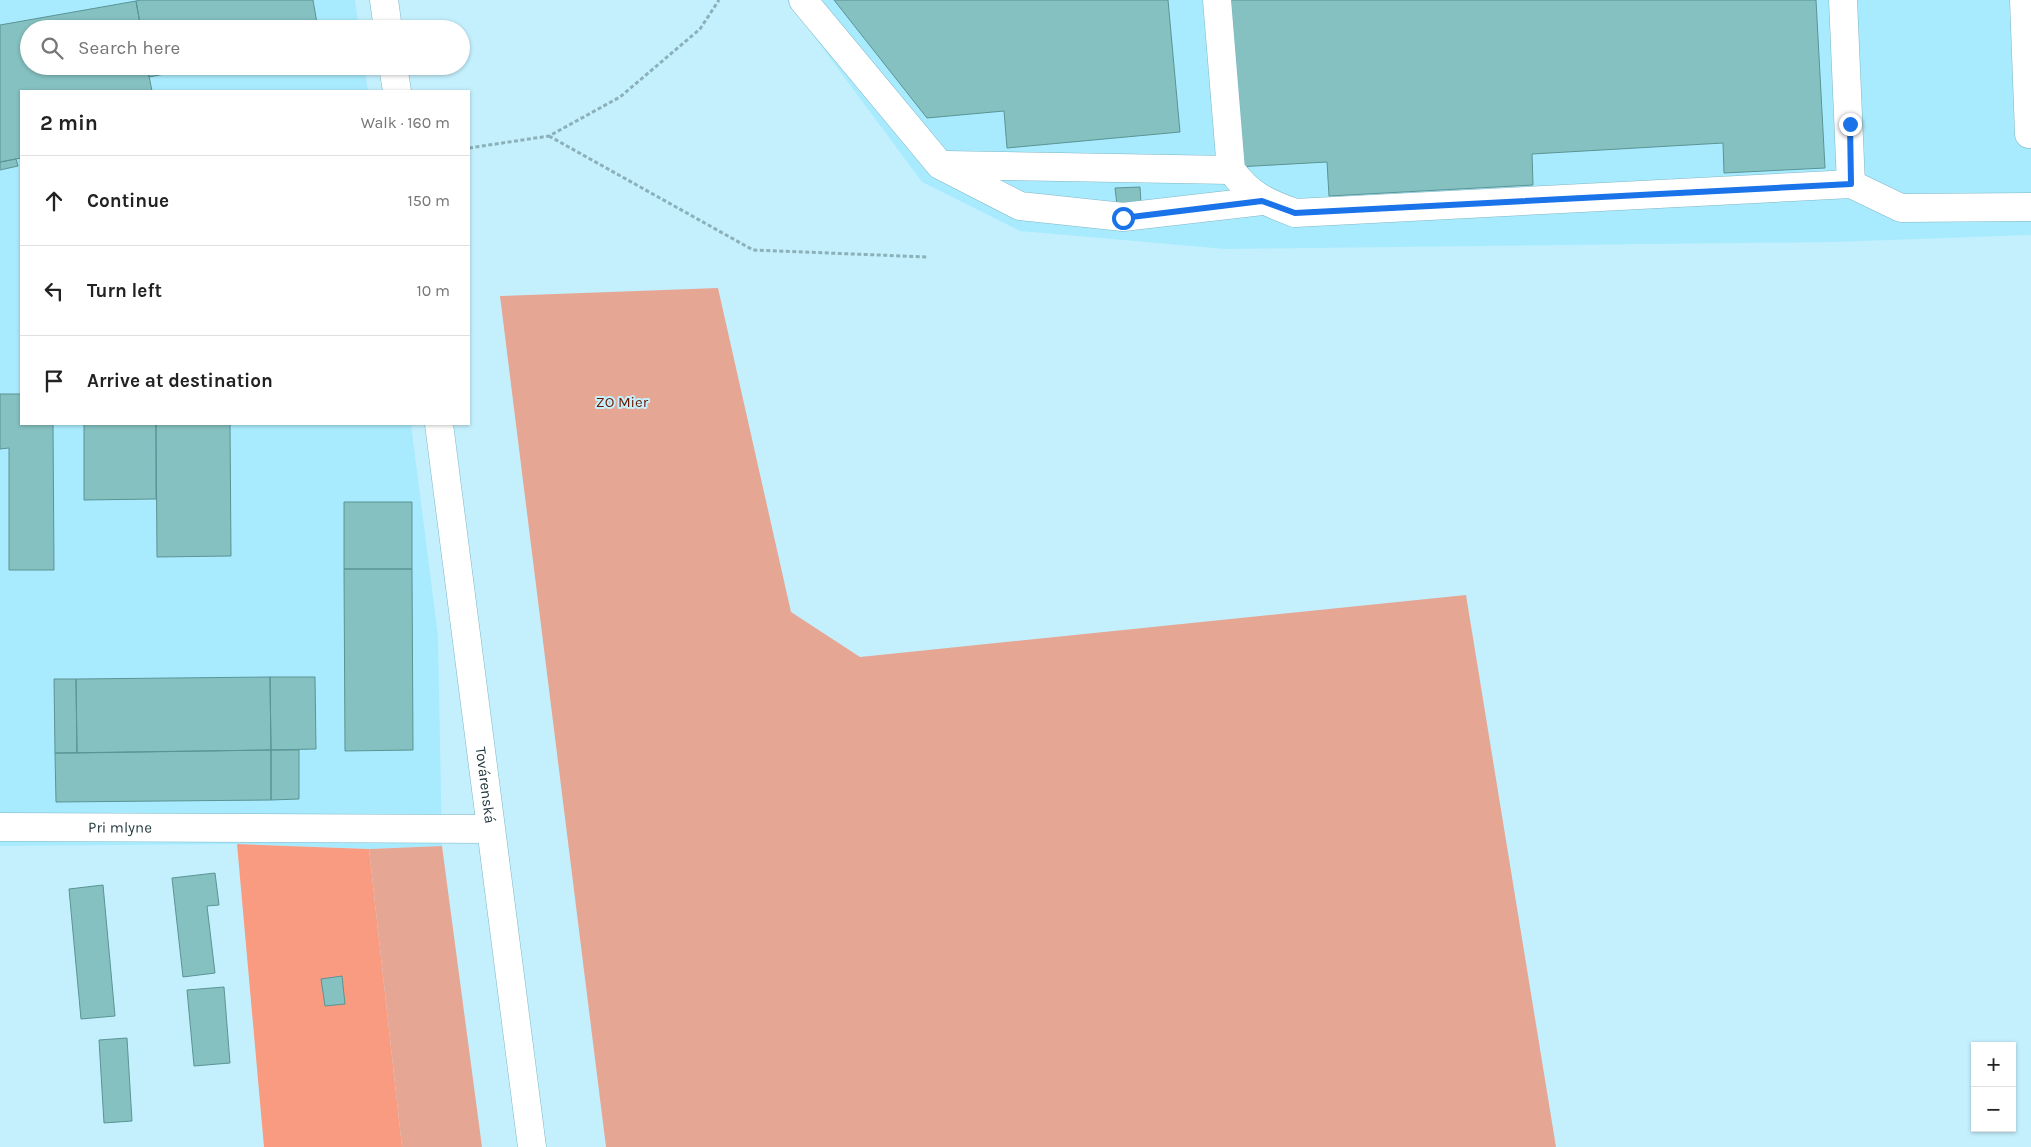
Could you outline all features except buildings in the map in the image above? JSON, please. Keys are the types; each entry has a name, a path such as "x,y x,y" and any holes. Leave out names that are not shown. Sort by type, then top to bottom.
{"street":[{"path":"384,0 387,20"},
{"path":"803,0 940,165 1020,206 1123,218 1262,201"},
{"path":"1217,0 1231,170 1243,186 1262,201 1295,213 1851,184 1901,208 2031,207"},
{"path":"1843,0 1851,184"},
{"path":"2024,0 2029,134"},
{"path":"394,75 397,90"},
{"path":"940,165 1231,170"},
{"name":"Továrenská","path":"439,425 532,1147"},
{"name":"Pri mlyne","path":"0,827 490,829"}],"path":[{"path":"470,148 549,136 620,97 700,29 719,0"},
{"path":"549,136 753,250 928,257"}],"shaded area":[{"path":"0,0 355,0 358,20 20,20 20,75 365,75 368,90 20,90 20,425 411,425 438,636 442,846 369,849 237,844 0,846"},
{"path":"787,0 2031,0 2031,235 1834,242 1225,249 1020,231 922,182"},
{"path":"237,844 369,849 402,1147 264,1147"}],"green space":[{"name":"ZO Mier","path":"718,288 791,612 860,657 1466,595 1556,1147 606,1147 500,296"},
{"path":"442,846 482,1147 402,1147 369,849"}],"route":[{"path":"1123,218 1262,201 1295,213 1851,184 1850,124"}]}
